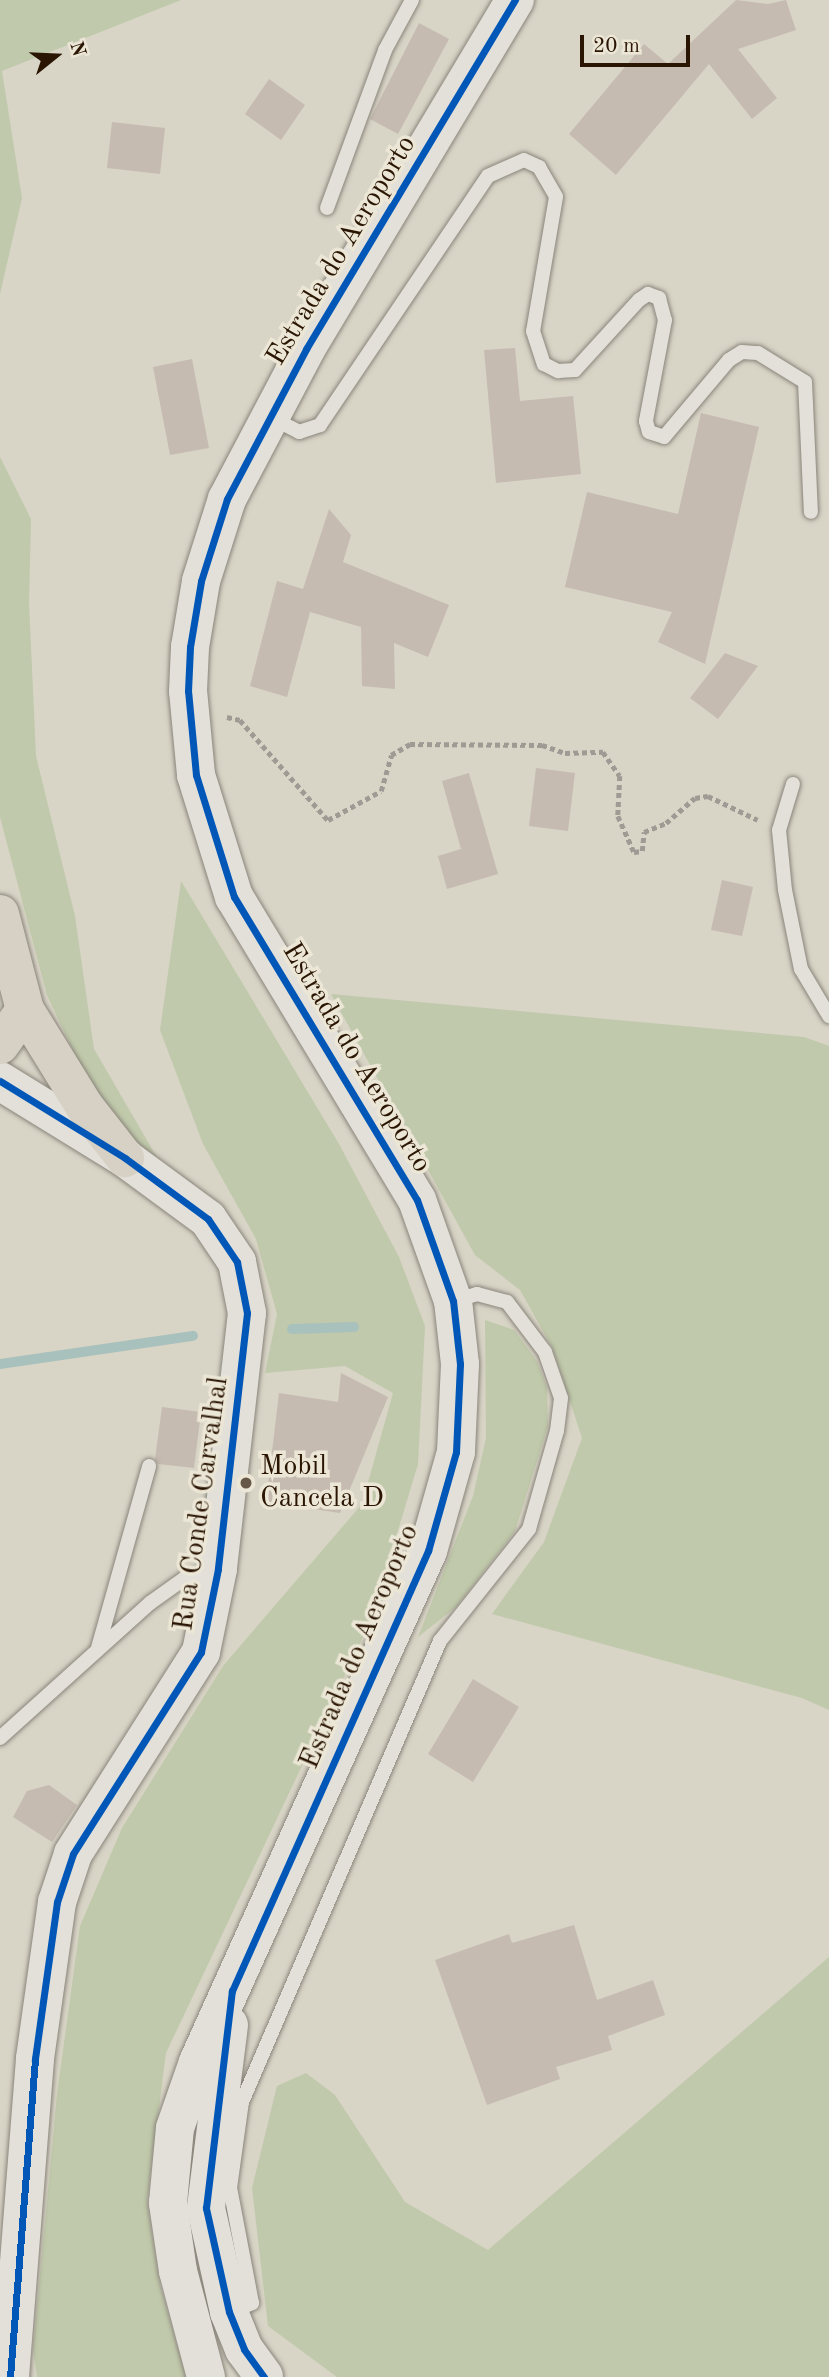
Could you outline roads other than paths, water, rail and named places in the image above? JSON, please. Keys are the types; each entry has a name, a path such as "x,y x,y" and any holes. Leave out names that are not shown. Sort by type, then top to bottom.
{"highway":[{"path":"0,914 25,1010 125,1158"},
{"path":"0,1045 25,1010"}],"main road":[{"name":"Estrada do Aeroporto","path":"206,2377 178,2271 168,2203 175,2128 198,2062 428,1551 456,1452 460,1364 453,1301 417,1200 234,897 195,775 188,691 201,581 227,499 269,417 515,0"},
{"name":"Rua Conde Carvalhal","path":"0,1081 125,1158 208,1219 226,1242 244,1283 244,1348 218,1569 201,1652 74,1854 57,1902 36,2059 14,2368"},
{"name":"Estrada do Aeroporto","path":"232,1991 206,2208 229,2312 244,2349 264,2377"}],"lane":[{"path":"327,208 384,50 412,0"},
{"path":"269,417 299,432 320,425 488,176 524,160 539,167 556,197 533,331 544,364 558,371 575,369 639,300 648,294 659,298 665,320 646,421 649,432 664,437 729,360 742,352 758,353 805,382 811,512"},
{"path":"793,784 779,830 801,969 829,1016"},
{"path":"229,2312 252,2303 229,2188 242,2102 440,1641 529,1529 557,1432 561,1398 545,1352 507,1302 477,1294 453,1301"},
{"path":"98,1648 149,1466"},
{"path":"0,1738 98,1648 185,1578 218,1569"}],"waterway":[{"path":"292,1329 354,1327"},
{"path":"0,1364 193,1336"}],"place":[{"name":"Mobil Cancela D","path":"246,1483"}]}
